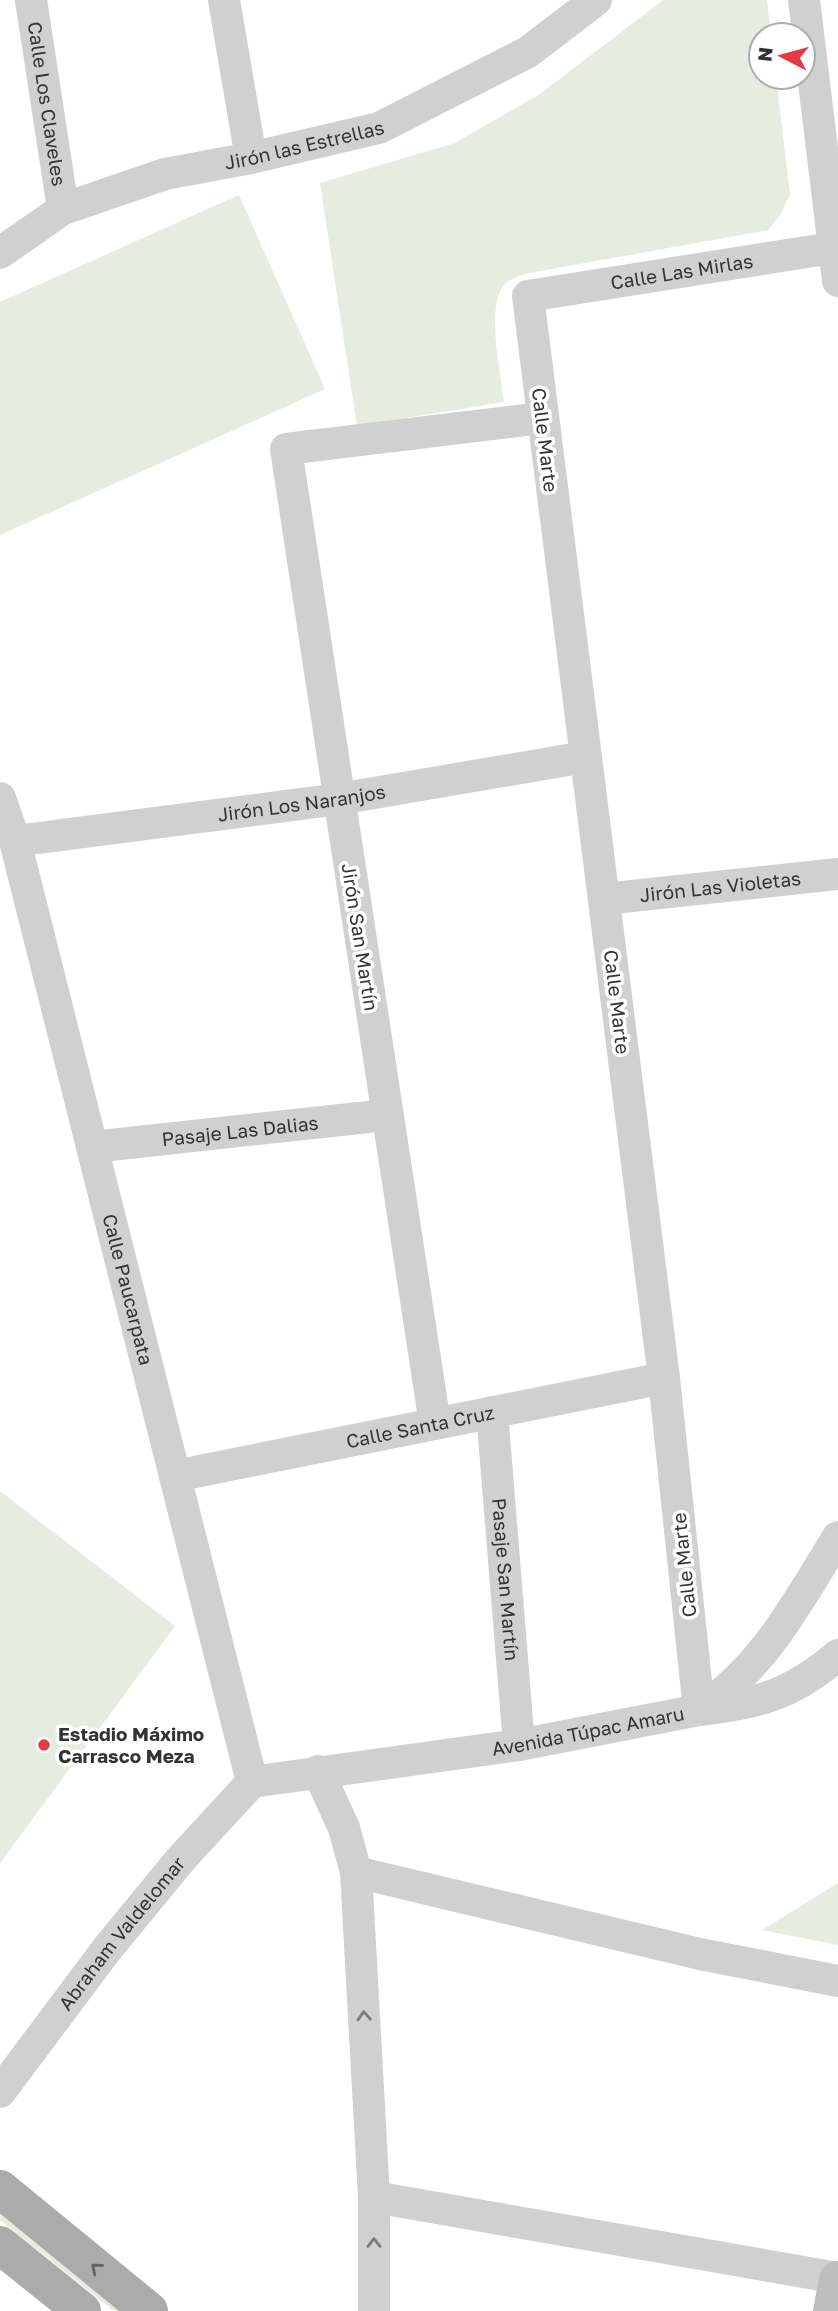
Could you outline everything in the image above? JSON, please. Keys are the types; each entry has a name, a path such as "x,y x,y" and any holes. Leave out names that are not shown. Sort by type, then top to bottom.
{"main road":[{"path":"0,2189 149,2311"},
{"path":"0,2245 82,2311"}],"street":[{"name":"Calle Los Claveles","path":"31,0 63,209"},
{"path":"224,0 251,158"},
{"name":"Jirón las Estrellas","path":"0,253 63,209 164,174 251,158 379,128 528,52 596,0"},
{"path":"804,0 838,281"},
{"name":"Calle Las Mirlas","path":"528,296 836,247"},
{"name":"Calle Marte","path":"528,296 664,1378 699,1710"},
{"name":"Jirón San Martín","path":"435,1424 286,449 542,418"},
{"name":"Jirón Los Naranjos","path":"15,841 339,799 586,757"},
{"name":"Calle Paucarpata","path":"0,798 15,841 252,1782"},
{"name":"Jirón Las Violetas","path":"604,899 838,874"},
{"name":"Pasaje Las Dalias","path":"92,1147 387,1115"},
{"name":"Calle Santa Cruz","path":"175,1476 664,1378"},
{"name":"Pasaje San Martín","path":"492,1412 519,1745"},
{"name":"Avenida Túpac Amaru","path":"252,1782 519,1745 699,1710 721,1696 777,1636 838,1537"},
{"path":"699,1710 748,1704 780,1693 817,1673 838,1655"},
{"path":"318,1771 344,1828 356,1872 374,2197 374,2311"},
{"name":"Abraham Valdelomar","path":"0,2092 132,1919 181,1859 252,1782"},
{"path":"356,1872 700,1954 838,1981"},
{"path":"374,2197 838,2279 832,2311"}],"shaded area":[{"path":"663,0 767,0 769,21 747,21 747,91 778,91 790,194 781,214 768,230 524,274 511,279 499,294 495,323 504,402 357,426 320,183 455,143 540,94"},
{"path":"239,195 325,389 0,535 0,302"},
{"name":"Estadio Máximo Carrasco Meza","path":"0,1491 175,1626 0,1863"},
{"path":"838,1883 838,1945 762,1930"},
{"path":"0,2202 134,2311 114,2311 0,2220"}],"place":[{"name":"Estadio Máximo Carrasco Meza","path":"44,1745"}]}
